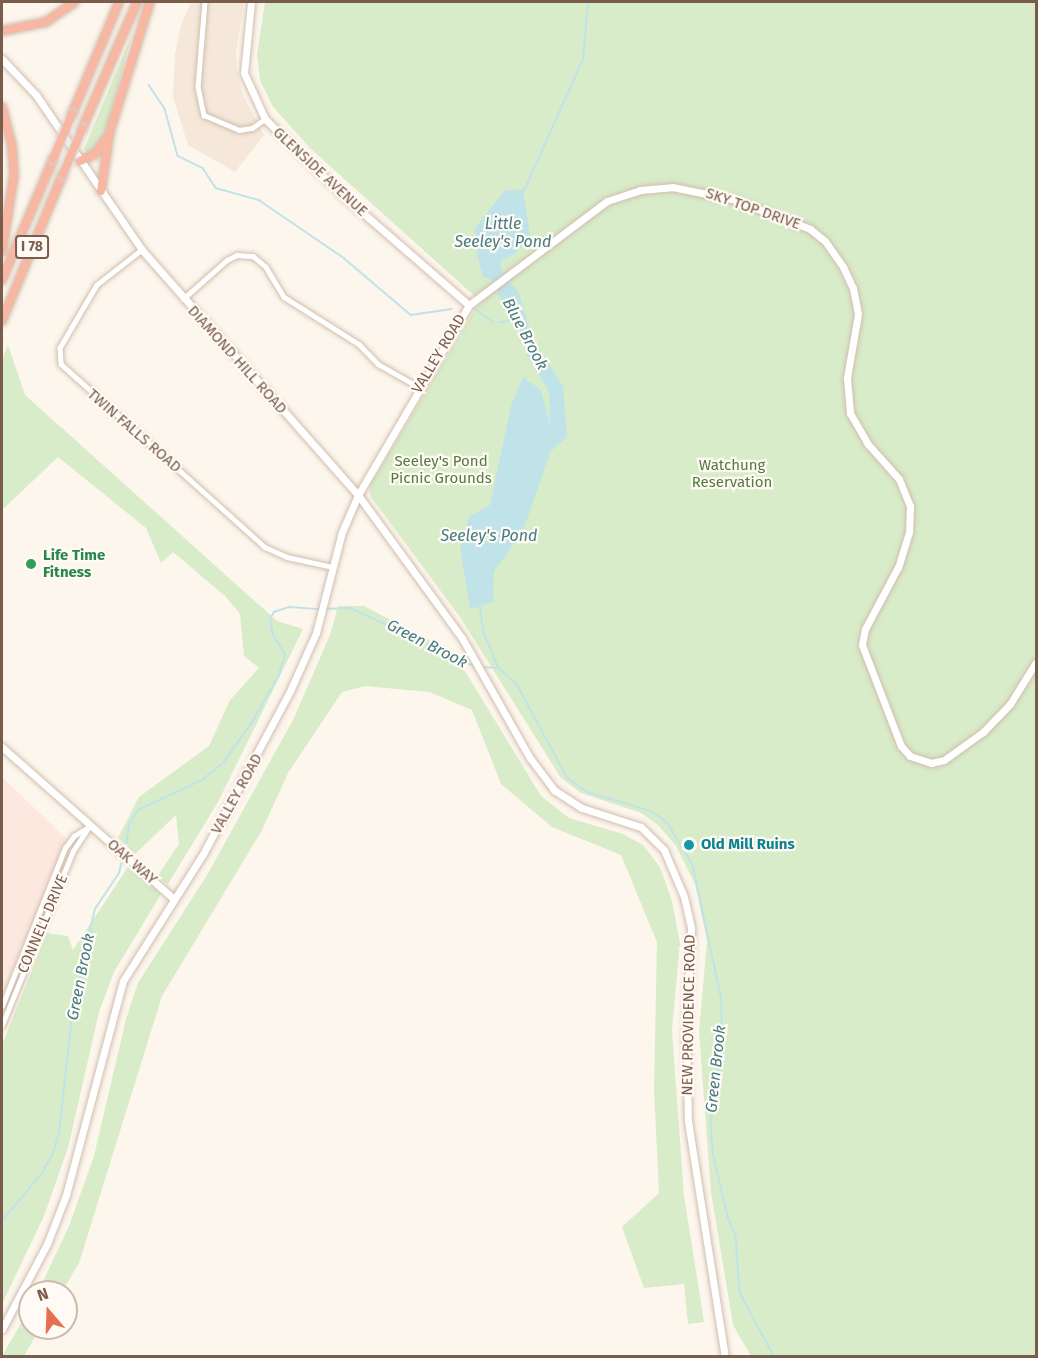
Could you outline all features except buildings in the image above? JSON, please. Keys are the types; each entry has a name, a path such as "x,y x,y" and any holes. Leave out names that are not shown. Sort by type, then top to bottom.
{"highway":[{"path":"2,31 39,25 75,2"},
{"name":"I 78","path":"2,280 119,2"},
{"name":"I 78","path":"2,321 137,2"},
{"path":"101,191 110,130 150,2"},
{"path":"2,107 12,146 14,175 2,251"},
{"path":"80,161 98,151 110,130"}],"main road":[{"name":"GLENSIDE AVENUE","path":"251,2 244,73 265,119 348,200 469,304"},
{"name":"DIAMOND HILL ROAD","path":"2,60 36,94 142,250 358,495 474,658"},
{"name":"SKY TOP DRIVE","path":"505,276 607,201 640,190 672,188 704,191 799,223 819,235 843,267 857,300 858,323 847,378 850,413 867,443 899,479 910,506 909,531 897,567 865,629 862,645 865,659 888,706 901,746 918,762 944,760 997,719 1036,662"},
{"name":"VALLEY ROAD","path":"2,1329 42,1253 66,1195 123,981 262,748 321,617 333,567 358,495 469,304 505,276"},
{"name":"NEW PROVIDENCE ROAD","path":"474,658 530,758 554,790 582,808 648,831 664,850 678,881 692,943 686,1075 692,1159 725,1356"},
{"path":"2,747 89,826"},
{"name":"OAK WAY","path":"89,826 174,899"}],"street":[{"path":"205,2 198,87 204,115 239,130 252,128 265,119"},
{"name":"TWIN FALLS ROAD","path":"142,250 97,285 60,348 61,364 265,547 287,557 333,567"},
{"path":"183,299 227,260 243,254 253,256 266,267 284,297 359,344 378,364 419,387"},
{"name":"CONNELL DRIVE","path":"2,1006 65,848 74,836 89,826"},
{"name":"CONNELL DRIVE","path":"2,1025 74,851 89,826"}],"shaded area":[{"path":"191,2 244,2 236,52 237,71 243,95 264,135 235,172 188,145 173,97 175,54 181,25"},
{"path":"2,777 67,839 2,996"}],"green space":[{"name":"Watchung Reservation","path":"265,2 1036,2 1036,1356 751,1356 733,1325 711,1192 699,1031 707,941 695,884 676,846 658,825 641,813 581,793 561,778 460,617 371,497 369,487 480,301 311,149 273,107 260,80 257,55"},
{"path":"132,34 107,128 98,147 87,154 84,149"},
{"path":"8,345 25,395 277,621 303,629 218,802 168,884 157,877 179,844 176,815 135,854 118,838 139,797 209,746 230,700 259,668 244,656 240,614 225,596 173,552 161,563 146,528 58,457 2,510 2,359"},
{"path":"338,606 364,606 454,653 541,796 569,818 623,834 643,845 660,867 672,901 680,943 672,1030 684,1196 704,1322 688,1324 684,1284 644,1288 622,1227 659,1193 654,1089 657,942 621,855 552,827 501,784 472,710 429,692 365,686 342,692 288,773 262,830 162,996 79,1263 69,1280 44,1280 69,1226 94,1156 126,1019 138,983 207,875 293,720 330,635"},
{"path":"128,867 161,894 114,972 99,1012 68,1148 44,1216 2,1304 2,1045 47,933 68,936 73,950"},
{"path":"18,1329 18,1340 33,1340 24,1356 2,1356"}],"water":[{"name":"Seeley's Pond","path":"523,189 530,237 515,254 501,261 501,272 519,293 532,338 563,386 567,437 551,451 522,533 494,571 493,602 470,609 460,546 469,517 490,505 511,406 523,377 541,390 550,425 549,392 528,357 518,324 497,293 499,287 492,280 483,277 477,253 475,228 504,191"}],"waterway":[{"name":"Blue Brook","path":"524,191 583,59 588,2"},
{"path":"149,85 165,109 178,156 203,168 216,188 259,200 344,258 411,315 452,309"},
{"path":"474,308 493,322"},
{"path":"499,322 516,320"},
{"name":"Blue Brook","path":"480,605 484,633 499,668"},
{"name":"Green Brook","path":"125,851 129,825 138,810 202,780 224,762 252,722 278,677 285,655 273,635 270,619 274,612 289,607 319,609"},
{"name":"Green Brook","path":"324,609 351,608 476,667"},
{"name":"Green Brook","path":"481,667 499,668 518,686 567,777 587,792 651,811 667,822 693,865 722,1000 722,1046 711,1124 713,1152 728,1217 736,1236 740,1293 774,1356"},
{"name":"Green Brook","path":"2,1221 42,1173 53,1153 59,1133 72,1015 95,909 119,873 123,858"}],"place":[{"name":"Life Time Fitness","path":"31,564"},
{"name":"Old Mill Ruins","path":"689,845"}],"water label":[{"name":"Little Seeley's Pond","path":"503,233"}],"park label":[{"name":"Seeley's Pond Picnic Grounds","path":"441,470"}]}
